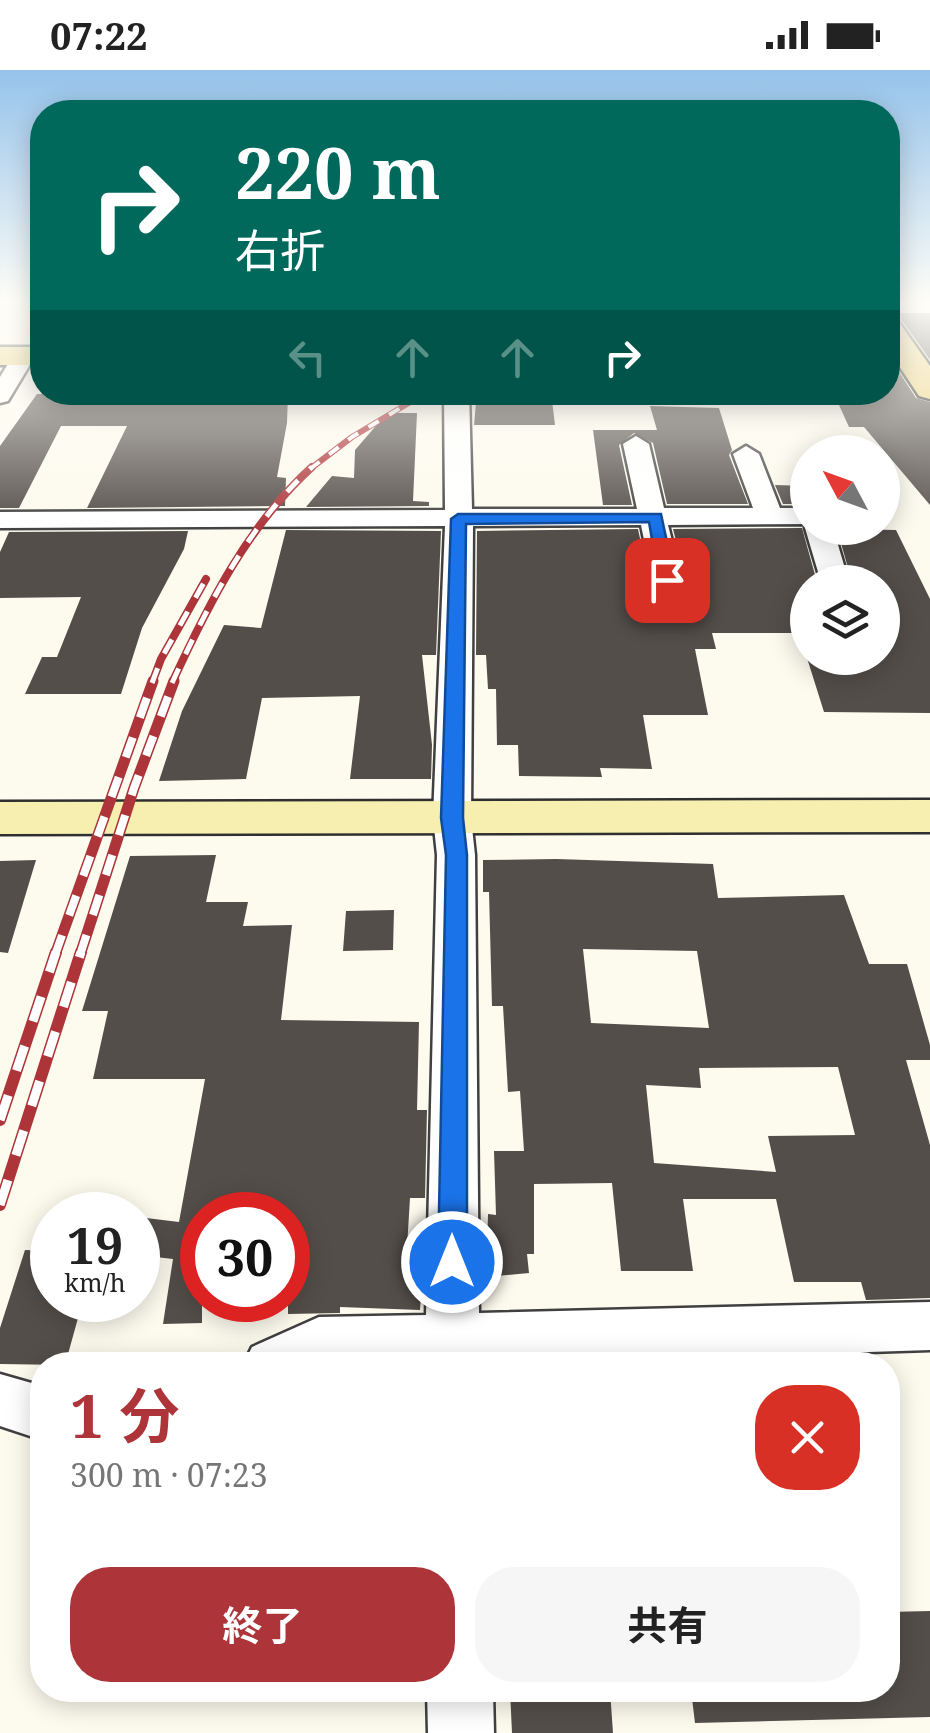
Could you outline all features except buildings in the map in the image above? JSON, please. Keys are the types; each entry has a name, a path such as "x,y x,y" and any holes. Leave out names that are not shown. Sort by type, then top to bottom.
{"street":[{"path":"452,1350 456,855 452,818 458,519 455,405"},
{"path":"636,444 656,517 667,580"},
{"path":"746,454 770,516"},
{"path":"1,522 790,516"},
{"path":"0,818 930,816"},
{"path":"298,1352 319,1342 452,1350 930,1326"},
{"path":"0,1400 30,1409"},
{"path":"460,1702 461,1733"}],"railway":[{"path":"310,469 352,437 405,405"},
{"path":"172,683 215,596 249,540 310,469"},
{"path":"152,683 161,659 206,579"},
{"path":"55,955 153,681"},
{"path":"80,955 134,788 174,681"},
{"path":"0,1205 81,952"},
{"path":"0,1120 55,955"}],"route":[{"path":"452,1262 456,855 452,818 458,519 656,517 667,580"}]}
